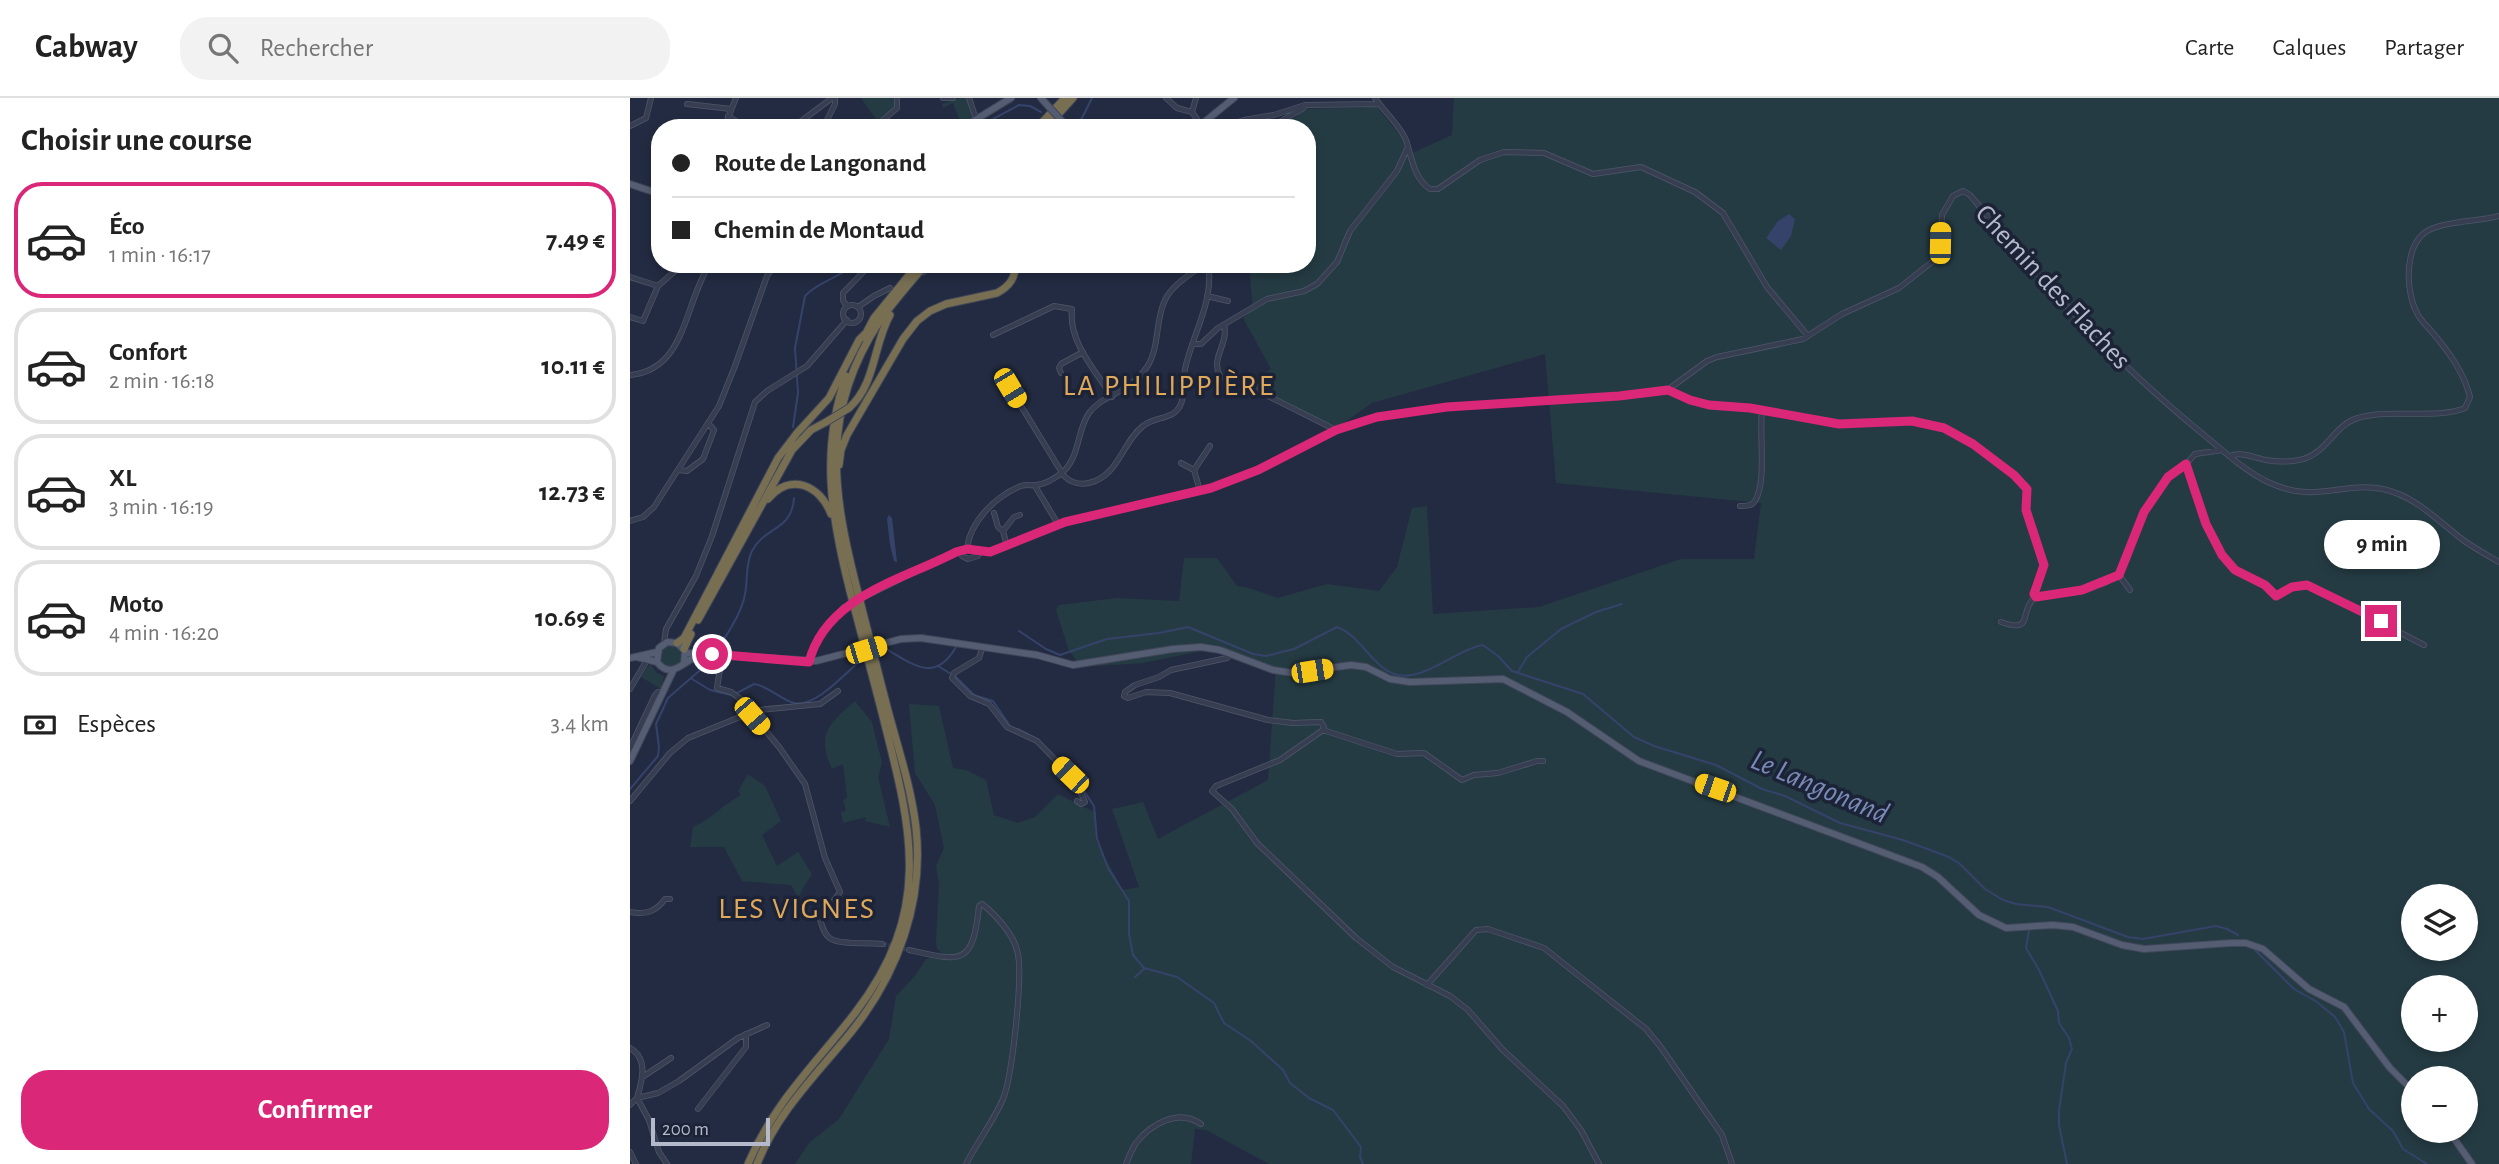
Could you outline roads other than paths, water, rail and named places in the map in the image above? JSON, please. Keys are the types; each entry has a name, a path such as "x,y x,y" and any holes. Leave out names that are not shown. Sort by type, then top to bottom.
{"highway":[{"path":"1054,119 1073,98"},
{"path":"1045,119 1064,99"},
{"path":"675,642 684,638 778,458 829,398 848,360 898,286 910,273"},
{"path":"853,590 836,475 839,419 860,357 880,321 923,273"},
{"path":"836,475 847,435 911,328 923,316 937,308 997,293 1014,278 1015,273"},
{"path":"685,651 799,441 849,408 862,394 881,333 896,300"},
{"path":"835,527 830,477 831,431 840,393 866,333"},
{"path":"757,1164 768,1138 793,1100 856,1026 879,994 892,969 908,925 916,874 915,828 909,792 835,527 822,497 806,486 783,487 772,494 759,511"},
{"path":"748,1164 761,1135 785,1096 855,1013 878,979 902,921 909,890 909,831 882,700"}],"main road":[{"path":"976,119 1011,98"},
{"path":"1041,98 1060,119"},
{"path":"1208,119 1234,98"},
{"path":"630,184 651,191"},
{"path":"657,662 657,652 664,643 675,642 685,651 699,655 717,654 809,662 911,638 1037,655 1073,665 1186,647 1211,648 1273,670 1293,673 1359,665 1399,681 1493,678 1510,682 1567,712 1645,764 1922,867 1938,877 1979,915 2006,928 2053,925 2073,927 2122,945 2144,949 2231,943 2255,946 2270,953 2309,989 2344,1007 2401,1079"},
{"path":"684,663 685,651"},
{"path":"631,658 657,652"},
{"path":"631,658 657,662 669,670 680,668 699,655"},
{"path":"630,761 664,690 669,670"},
{"path":"2457,1143 2472,1164"}],"street":[{"path":"630,126 646,118 651,98"},
{"path":"727,119 736,98"},
{"path":"804,119 833,98 835,104 828,119"},
{"path":"884,119 897,108 897,98"},
{"path":"943,98 953,98"},
{"path":"969,98 976,119"},
{"path":"1166,98 1177,108 1192,112"},
{"path":"1196,98 1192,112 1196,119"},
{"path":"1253,119 1305,105 1377,100 1404,137 1423,184 1434,190 1480,160 1515,151 1544,153 1593,174 1641,167 1665,176 1695,192 1723,213 1767,287 1808,336"},
{"path":"687,104 731,109"},
{"path":"1285,119 1305,105"},
{"path":"728,116 733,119"},
{"path":"1194,344 1201,344 1224,325 1266,299 1304,291 1318,284 1337,262 1350,231 1397,171 1407,149"},
{"name":"Chemin des Flaches","path":"1668,390 1698,367 1717,357 1803,339 1842,314 1899,288 1933,263 1940,253 1940,227 1945,210 1956,193 1965,191 2114,353 2166,404 2256,476 2294,492 2321,494 2366,487 2401,494 2416,502 2466,542 2499,562"},
{"path":"2230,456 2238,454 2278,461 2301,460 2318,453 2343,426 2358,418 2465,408 2470,397 2462,376 2444,346 2416,313 2410,283 2411,253 2417,240 2429,230 2499,216"},
{"path":"630,317 643,321 657,286 672,273"},
{"path":"630,375 652,370 669,355 679,339 705,273"},
{"path":"633,520 650,513 708,423 735,366 769,273"},
{"path":"847,307 858,307 860,318 855,322 847,320 844,314 847,307 843,298 844,293 863,273"},
{"path":"967,549 976,524 987,510 1019,487 1027,484 1035,486 1061,473 1072,460 1088,415 1099,404 1136,381 1146,369 1156,345 1165,298 1194,273"},
{"path":"1007,376 1010,388 1061,473 1076,484 1101,478 1115,465 1141,428 1172,415 1182,401 1186,366 1207,296 1209,273"},
{"path":"630,277 657,286"},
{"path":"858,307 890,288"},
{"path":"1207,296 1228,301"},
{"path":"993,335 1054,306 1072,309 1071,318 1083,352 1112,397"},
{"path":"664,643 665,632 696,576 712,536 752,408 760,397 802,370 820,354 847,320"},
{"path":"1224,325 1225,337 1216,362 1220,376 1227,379 1242,376 1268,396 1336,430"},
{"path":"1061,373 1061,364 1083,352"},
{"path":"809,662 819,637 844,607 959,550 990,552 1058,524 1200,491 1258,470 1336,430 1377,417 1429,409 1668,390 1700,403 1847,425 1916,421 1944,428 1966,439 2014,475 2027,489 2026,510 2044,565 2035,597 2028,604 2025,620 2020,626 2014,627 2001,622"},
{"path":"1740,506 1753,503 1758,491 1761,474 1762,411"},
{"path":"678,470 687,471 703,459 714,430 708,423"},
{"path":"1194,470 1210,446"},
{"path":"2035,597 2082,590 2119,575 2144,512 2168,477 2195,454 2222,450"},
{"path":"1181,463 1194,470 1200,491"},
{"path":"2186,464 2211,536 2235,570 2265,585 2276,596 2296,586 2312,587 2424,645"},
{"path":"1035,486 1058,524"},
{"path":"994,513 1007,547"},
{"path":"1003,531 1014,517 1020,515"},
{"path":"959,550 962,556 968,559 981,552"},
{"path":"2119,575 2130,590"},
{"path":"669,625 668,632 675,642"},
{"path":"982,649 979,658 954,673 952,678 970,696 989,704 1007,727 1037,741 1078,784 1085,802 1082,804 1077,801"},
{"path":"1230,653 1227,658 1171,670 1135,685 1125,692 1124,696 1128,698 1146,692 1170,693 1268,720 1321,722 1323,730"},
{"path":"717,654 718,689 735,694 779,747 805,784 826,859 840,892 820,919 825,933 837,941 882,944"},
{"path":"630,690 646,662"},
{"path":"630,748 655,695 664,690"},
{"path":"630,801 670,753 688,738 749,712 820,704 838,691"},
{"path":"1323,730 1396,754 1424,753 1462,780 1474,775 1498,773 1543,761"},
{"path":"1323,730 1280,760 1216,786 1212,791 1228,805 1256,843 1356,938 1393,967 1450,996 1468,1010 1503,1050 1563,1106 1581,1130 1599,1164"},
{"path":"630,912 646,914 660,906 665,899 670,899"},
{"path":"909,950 947,959 959,957 970,945 975,933 979,906 982,904 1003,927 1018,951 1019,986 1008,1084 994,1119 966,1164"},
{"path":"1427,985 1476,930 1488,929 1544,948 1653,1036 1723,1135 1732,1164"},
{"path":"637,1098 658,1093 723,1048 767,1025"},
{"path":"698,1109 743,1051 747,1042 746,1034"},
{"path":"630,1048 639,1056 644,1076 637,1098 630,1105"},
{"path":"644,1076 671,1058"},
{"path":"637,1098 649,1120 659,1152 667,1164"},
{"path":"1126,1164 1136,1143 1160,1122 1184,1118 1201,1124"},
{"path":"630,1153 636,1164"}],"water":[{"path":"1789,214 1795,219 1791,236 1781,250 1766,238 1778,221"},
{"path":"889,515 892,518 897,562 894,561 890,545 887,519"}],"waterway":[{"path":"1081,119 1092,98"},
{"path":"993,119 1019,105 1030,106 1041,112"},
{"path":"793,427 798,393 795,348 805,296 842,273"},
{"path":"716,653 743,602 752,551 757,543 788,517 794,498"},
{"path":"1518,672 1527,657 1561,629 1596,612 1622,604"},
{"name":"Le Langonand","path":"1019,631 1060,655 1107,639 1188,627 1253,654 1266,656 1294,649 1337,627 1356,640 1382,667 1394,674 1407,676 1433,668 1471,648 1483,645 1512,671 1583,694 1634,737 1716,765 1762,789 1785,796 1840,823 1903,840 1949,857 1985,889 2003,900 2048,907 2128,937 2143,939 2216,926 2238,935"},
{"name":"Le Langonand","path":"888,650 915,665 932,668 940,665 956,647"},
{"name":"Le Langonand","path":"737,693 754,684 794,703 803,703 822,694 865,657"},
{"path":"630,789 658,756 656,724 668,698 714,658"},
{"path":"938,666 951,674"},
{"path":"955,676 974,695 993,701 1010,726"},
{"name":"Le Langonand","path":"692,679 710,690 731,695"},
{"path":"1018,729 1035,738"},
{"path":"1080,785 1094,806 1097,839 1108,868 1129,901 1129,934 1133,955 1144,968 1177,977 1214,1003 1224,1023 1251,1041 1283,1070 1290,1083 1309,1098 1333,1110 1361,1147 1360,1157 1363,1164"},
{"path":"2029,931 2026,948 2058,1011 2059,1023 2069,1038 2072,1049 2066,1063 2059,1111 2067,1164"},
{"path":"2255,950 2294,989 2317,1002 2335,1017 2344,1032 2353,1083 2369,1109 2393,1131 2403,1149 2427,1164"},
{"path":"1135,977 1144,969"}],"tunnel":[{"path":"916,277 925,273"},
{"path":"882,944 909,950"}],"district":[{"name":"LA PHILIPPIÈRE","path":"1169,385"},
{"name":"LES VIGNES","path":"797,908"}]}
